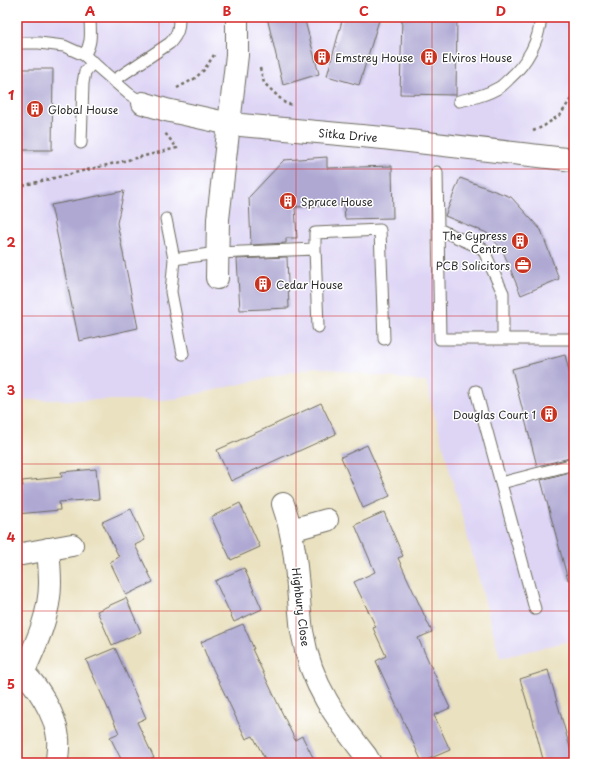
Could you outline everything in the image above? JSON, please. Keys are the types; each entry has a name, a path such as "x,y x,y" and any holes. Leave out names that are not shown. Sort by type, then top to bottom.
{"street":[{"path":"217,278 218,219 238,55 238,17"},
{"name":"Sitka Drive","path":"143,103 166,110 230,124 383,138 574,160"},
{"name":"Highbury Close","path":"283,504 291,530 295,554 303,637 309,663 317,685 333,712 370,763"},
{"path":"291,530 327,520"},
{"path":"22,554 72,545"},
{"path":"48,549 50,584 44,623 20,671 39,692 51,713 58,737 57,763"}],"lane":[{"path":"81,143 83,83 89,58 90,17"},
{"path":"113,81 170,44 176,36 179,25 179,17"},
{"path":"459,101 479,97 500,87 515,74 526,61 535,45 540,28 541,17"},
{"path":"17,43 39,42 64,46 89,58 113,81 143,103"},
{"path":"437,172 440,339 574,339"},
{"path":"166,218 174,259 171,292 183,354"},
{"path":"438,229 483,249 503,293 503,339"},
{"path":"318,328 315,233 380,230 384,338"},
{"path":"174,259 218,253 315,249"},
{"path":"476,391 535,609"},
{"path":"501,483 574,464"}],"path":[{"path":"17,187 177,148 165,134 166,110 164,91 175,89 194,79 204,70 213,55 220,55"},
{"path":"259,64 264,83 285,103 299,107"},
{"path":"531,132 544,126 561,114 574,94"}],"shaded area":[{"path":"17,17 574,17 574,640 500,658 426,382 315,367 171,400 17,400"}],"building":[{"path":"267,17 304,17 319,74 283,85"},
{"path":"343,17 380,17 359,85 327,76"},
{"name":"Elviros House","path":"402,17 457,17 456,95 400,94"},
{"name":"Global House","path":"17,69 53,69 52,150 17,150"},
{"path":"327,157 327,168 392,166 393,218 345,219 344,205 295,207 297,238 286,238 286,243 251,245 249,197 284,160"},
{"name":"The Cypress Centre","path":"460,178 511,197 541,230 559,279 521,295 502,249 487,233 445,216"},
{"path":"124,191 117,223 138,328 79,341 51,205"},
{"name":"Cedar House","path":"287,257 289,308 240,310 237,259"},
{"name":"Douglas Court 1","path":"565,355 574,391 574,457 537,466 512,369"},
{"path":"321,403 336,434 231,481 217,450"},
{"path":"367,445 390,496 363,508 341,457"},
{"path":"96,469 99,499 59,502 60,510 17,514 17,487 23,486 22,481 62,477 61,472"},
{"path":"574,471 574,579 568,580 541,480"},
{"path":"240,503 260,547 231,560 211,517"},
{"path":"131,509 145,540 135,545 153,582 126,595 110,562 119,557 102,522"},
{"path":"384,512 403,556 398,558 432,632 418,638 450,708 434,715 450,750 422,762 376,661 386,656 373,628 376,627 354,582 375,572 355,525"},
{"path":"244,568 262,609 234,622 215,581"},
{"path":"126,598 141,632 112,645 97,611"},
{"path":"243,624 254,649 252,649 295,740 302,736 316,763 267,763 253,736 246,739 211,667 201,642"},
{"path":"115,648 146,718 137,722 154,758 142,763 123,763 110,737 119,733 86,660"},
{"path":"548,670 573,758 554,763 544,763 530,709 520,679"}],"place":[{"name":"Emstrey House","path":"322,57"},
{"name":"Elviros House","path":"429,57"},
{"name":"Global House","path":"35,109"},
{"name":"Spruce House","path":"288,201"},
{"name":"The Cypress Centre","path":"520,241"},
{"name":"PCB Solicitors","path":"523,265"},
{"name":"Cedar House","path":"263,284"},
{"name":"Douglas Court 1","path":"549,414"}]}
